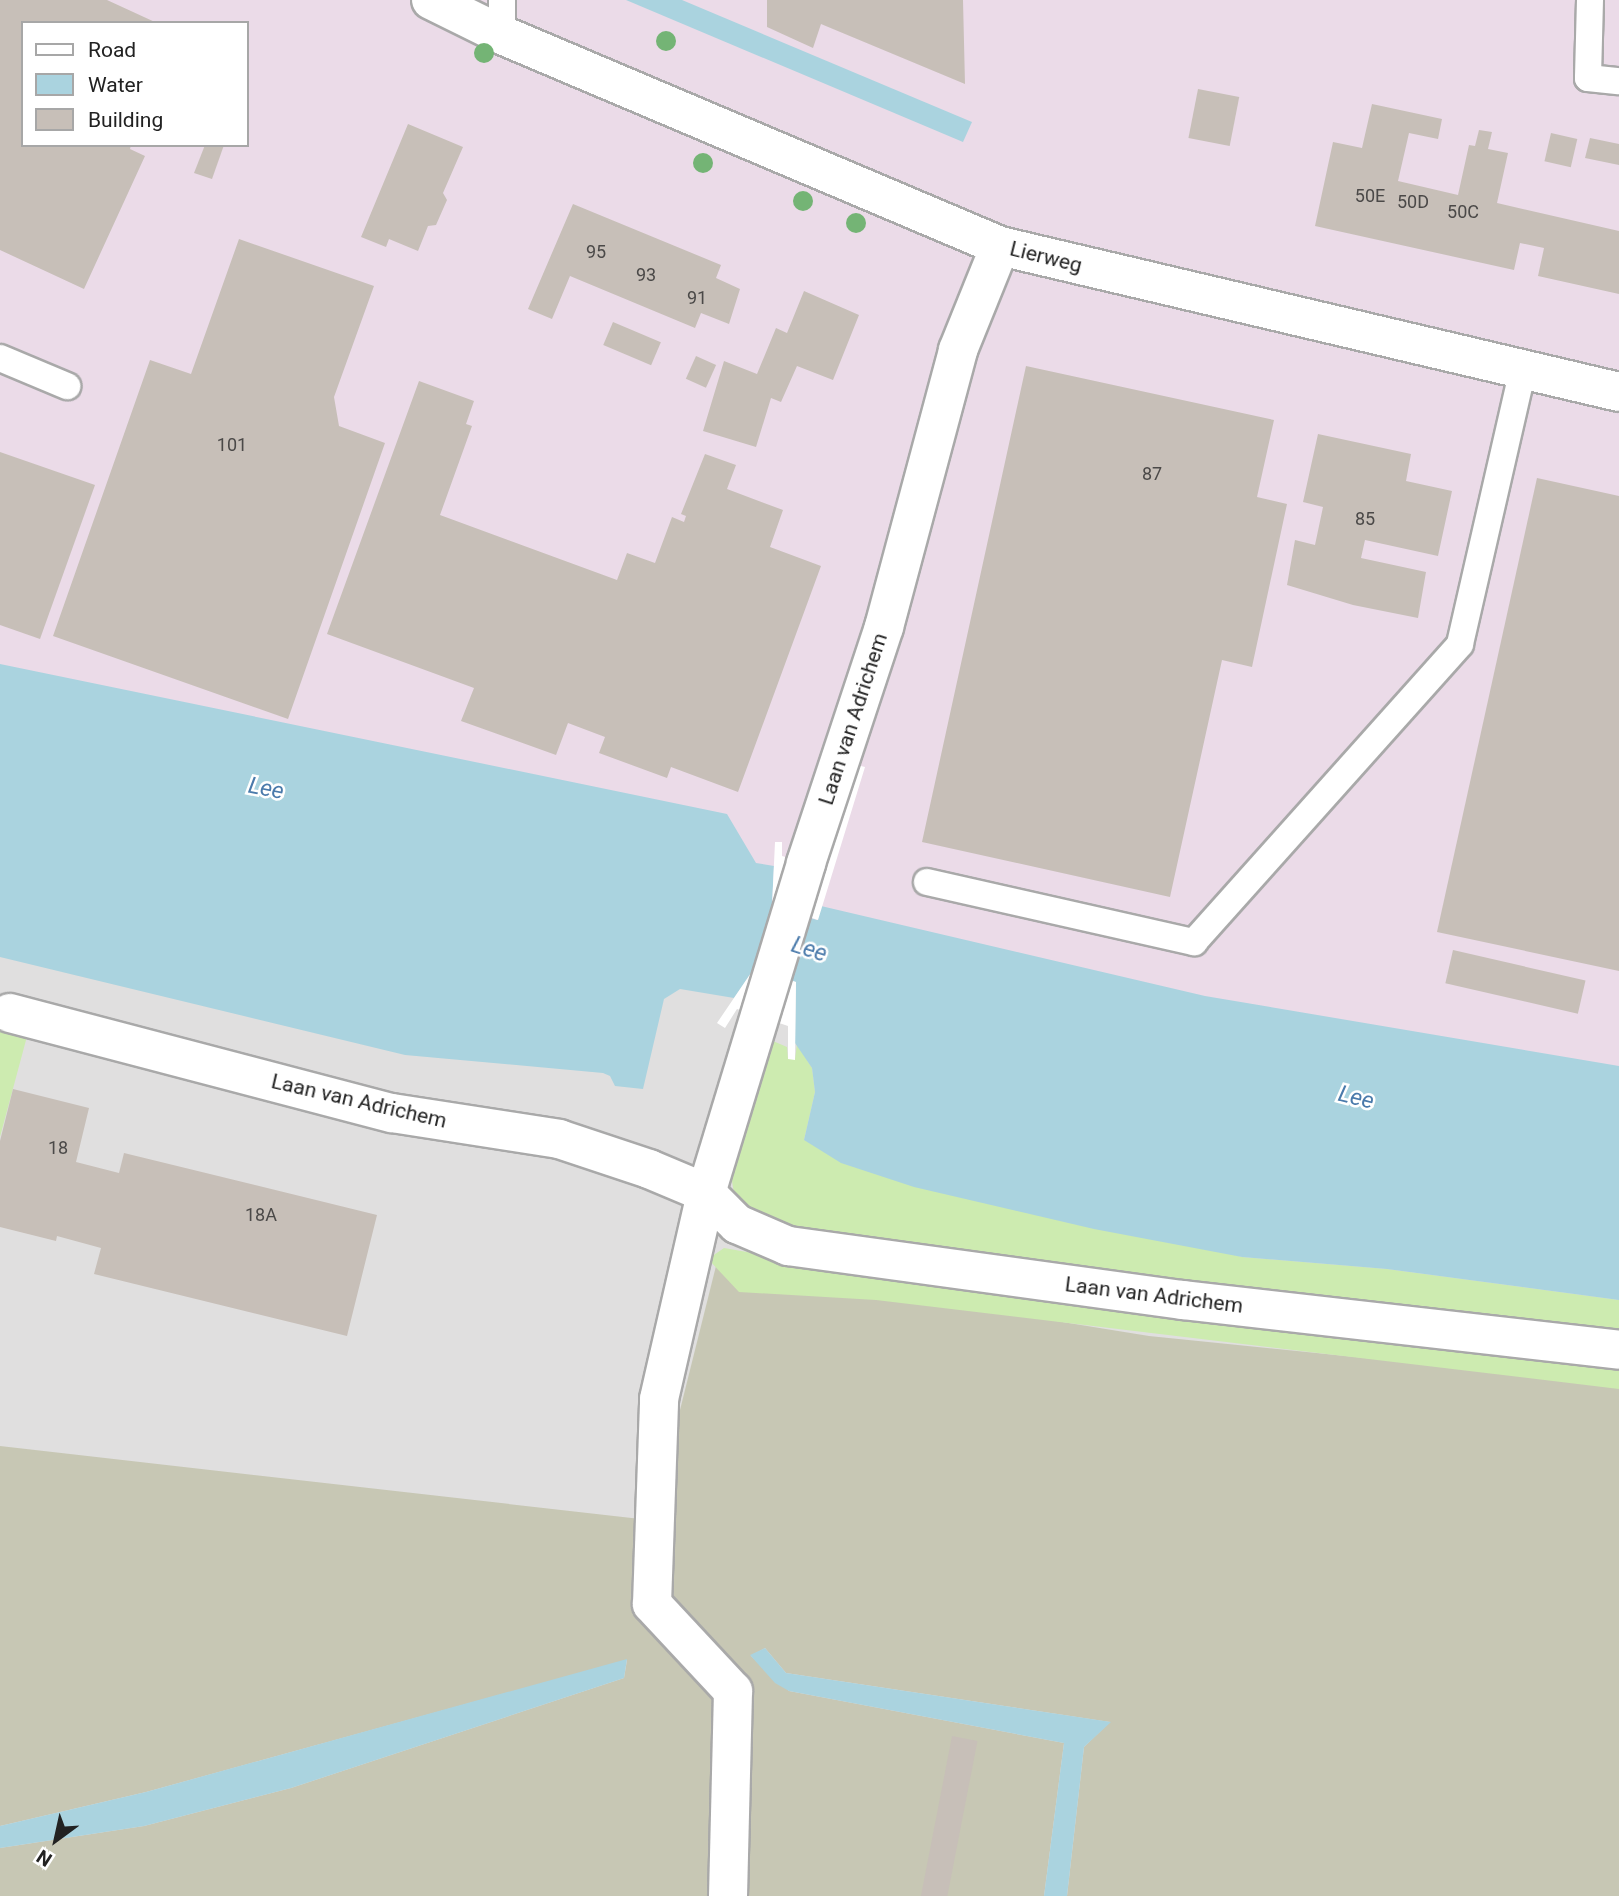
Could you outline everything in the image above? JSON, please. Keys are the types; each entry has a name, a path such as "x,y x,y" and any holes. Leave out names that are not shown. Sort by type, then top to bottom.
{"street":[{"name":"Lierweg","path":"431,0 502,18 1000,246 1619,392"},
{"name":"Laan van Adrichem","path":"728,1896 733,1691 652,1604 659,1399 706,1193 806,863 884,627 958,350 1000,246"},
{"name":"Laan van Adrichem","path":"10,1013 392,1113 559,1139 649,1169 706,1193 737,1224 788,1246 1183,1300 1619,1350"}],"lane":[{"path":"1590,0 1588,78 1619,81"},
{"path":"0,358 67,386"},
{"path":"927,882 1194,942 1460,644 1523,370"}],"shaded area":[{"path":"0,0 1619,0 1619,1173 0,756"},
{"path":"0,756 1619,1173 1619,1896 0,1896"},
{"path":"716,1266 1149,1336 1619,1384 1619,1896 1067,1896 1084,1747 1110,1722 786,1673 765,1648 751,1656 789,1691 1064,1743 1044,1896 0,1896 0,1848 144,1826 291,1788 624,1678 627,1660 146,1792 0,1826 0,1446 667,1522 675,1430"}],"green space":[{"path":"0,1023 29,1029 0,1137"},
{"path":"773,1041 787,1047 788,1059 795,1059 797,1044 812,1068 815,1092 804,1140 1242,1257 1387,1269 1619,1300 1619,1339 790,1233 735,1200 732,1181 735,1155"},
{"path":"724,1248 810,1263 1619,1360 1619,1389 876,1300 739,1292 708,1259"}],"water":[{"path":"626,0 682,0 972,122 963,142"},
{"name":"Lee","path":"0,664 727,814 756,863 774,866 772,906 817,920 821,906 1205,996 1619,1066 1619,1300 1387,1269 1242,1257 1094,1229 914,1187 841,1163 804,1140 815,1092 812,1068 795,1043 796,982 753,970 734,998 680,989 664,999 643,1089 615,1086 610,1076 603,1073 405,1055 0,957"},
{"path":"765,1648 786,1673 1111,1722 1084,1747 1067,1896 1044,1896 1064,1743 789,1691 775,1683 750,1655"},
{"path":"627,1659 624,1678 291,1788 144,1826 0,1848 0,1826 146,1792"}],"pier":[{"path":"857,765 865,767 818,920 809,917 790,980 796,982 795,1060 788,1059 788,1026 737,1009 725,1028 717,1023 753,970 760,971 779,908 772,906 775,842 782,842 782,856 825,868"}],"building":[{"path":"0,0 107,0 153,21 21,21 21,147 130,147 145,156 84,289 0,250"},
{"path":"767,0 963,0 965,84 821,24 813,48 767,27"},
{"path":"1198,89 1239,97 1230,146 1188,138"},
{"path":"1372,104 1442,119 1438,139 1409,133 1398,181 1458,195 1469,145 1475,146 1479,130 1492,132 1488,149 1508,153 1497,203 1619,231 1619,294 1538,276 1544,248 1520,243 1514,270 1315,226 1333,142 1362,148"},
{"path":"408,124 463,147 443,193 447,200 436,225 428,226 418,251 389,239 386,247 361,237"},
{"path":"1551,133 1577,139 1571,167 1544,161"},
{"path":"1590,138 1619,144 1619,165 1585,158"},
{"path":"204,147 223,147 212,179 194,173"},
{"path":"573,204 721,265 716,278 740,289 729,324 701,313 695,328 570,276 552,319 528,309"},
{"path":"239,239 374,286 334,397 339,426 385,443 288,719 53,636 150,360 191,374"},
{"path":"804,291 859,315 833,380 797,366 781,402 771,398 756,447 703,431 724,361 757,374 776,328 787,333"},
{"path":"613,322 661,342 651,365 603,345"},
{"path":"696,356 716,365 706,388 686,379"},
{"path":"1026,366 1274,420 1257,497 1287,504 1252,667 1222,660 1170,897 922,842"},
{"path":"419,381 474,401 466,424 472,426 440,515 617,580 627,553 655,563 672,517 684,522 686,516 681,514 705,454 736,465 727,489 783,510 770,547 821,566 738,792 671,767 667,778 599,753 605,737 568,723 556,755 461,721 474,688 327,634"},
{"path":"1318,434 1411,454 1406,481 1452,491 1438,556 1365,540 1361,558 1426,572 1418,618 1353,605 1287,585 1295,540 1315,545 1323,507 1303,502"},
{"path":"0,452 95,485 40,639 0,625"},
{"path":"1537,478 1619,496 1619,971 1437,932"},
{"path":"1453,950 1586,981 1578,1014 1445,983"},
{"path":"13,1089 89,1108 76,1162 119,1173 124,1153 377,1215 347,1336 94,1274 101,1248 57,1236 56,1241 0,1227 0,1141"},
{"path":"952,1736 978,1741 947,1896 921,1896"}]}
